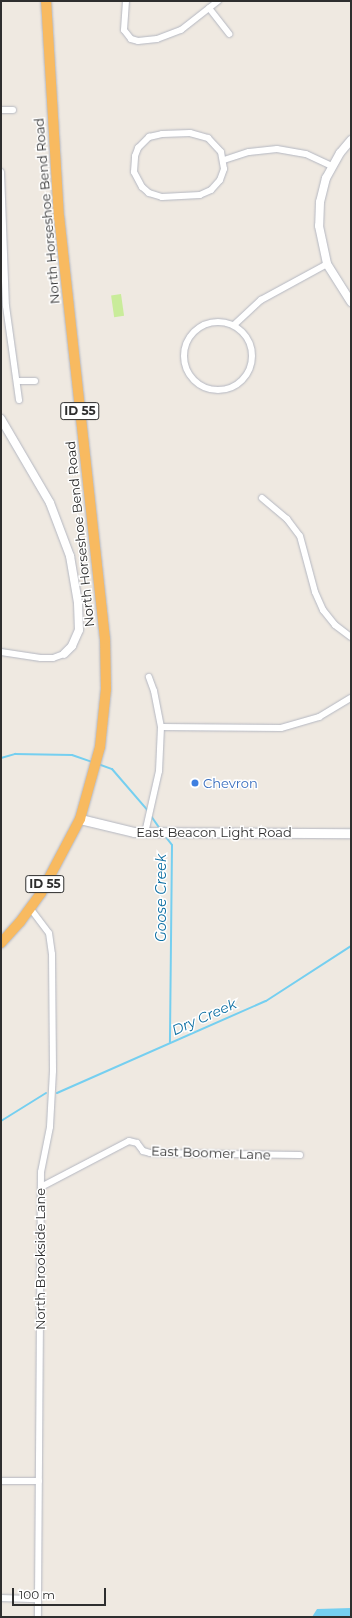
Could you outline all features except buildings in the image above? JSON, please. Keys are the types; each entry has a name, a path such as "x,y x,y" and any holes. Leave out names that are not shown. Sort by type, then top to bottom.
{"highway":[{"name":"North Horseshoe Bend Road","path":"1,943 30,908 56,867 80,819 95,766 103,727 106,652 59,218 46,1"}],"main road":[{"name":"East Beacon Light Road","path":"80,819 122,830 145,833 351,833"}],"street":[{"path":"126,1 124,25 126,34 131,39 138,41 165,37 189,25 218,1"},
{"path":"209,8 229,34"},
{"path":"1,110 13,110"},
{"path":"190,133 208,138 221,152 224,160 220,180 212,190 191,197 162,197 149,193 142,187 134,172 135,156 138,148 150,137 162,134 190,133"},
{"path":"351,140 332,166 320,202 320,239 327,264 351,302"},
{"path":"224,160 248,152 277,149 306,154 332,166"},
{"path":"1,172 3,306 17,381 19,400"},
{"path":"234,325 261,300 327,264"},
{"path":"214,321 234,325 242,331 252,349 252,359 244,378 228,389 207,389 198,384 185,368 183,358 188,338 199,327 214,321"},
{"path":"17,381 35,381"},
{"name":"North Horseshoe Bend Road","path":"1,419 50,503 70,556 78,603 79,630 72,646 64,654"},
{"path":"262,498 294,527 304,545 321,606 335,625 351,637"},
{"path":"1,652 41,658 53,658 64,654"},
{"path":"145,833 158,771 161,727 154,691 149,677"},
{"path":"161,727 281,728 319,717 351,698"},
{"name":"North Brookside Lane","path":"30,908 50,933 52,954 53,1071 50,1127 41,1172 38,1617"},
{"name":"East Boomer Lane","path":"41,1187 129,1142 137,1143 144,1151 150,1153 300,1155"},
{"path":"1,1481 39,1481"},
{"path":"1,1598 38,1599"}],"green space":[{"path":"121,294 124,316 114,317 111,295"}],"water":[{"path":"351,1608 351,1617 312,1617 317,1609"}],"waterway":[{"name":"Goose Creek","path":"1,758 15,754 72,755 92,762"},
{"name":"Goose Creek","path":"98,764 112,769 149,812"},
{"name":"Goose Creek","path":"151,816 160,829"},
{"name":"Goose Creek","path":"165,836 172,845 170,1042"},
{"name":"Dry Creek","path":"57,1093 266,1001 351,946"},
{"name":"Dry Creek","path":"1,1121 46,1093"}],"place":[{"name":"Chevron","path":"195,783"}]}
